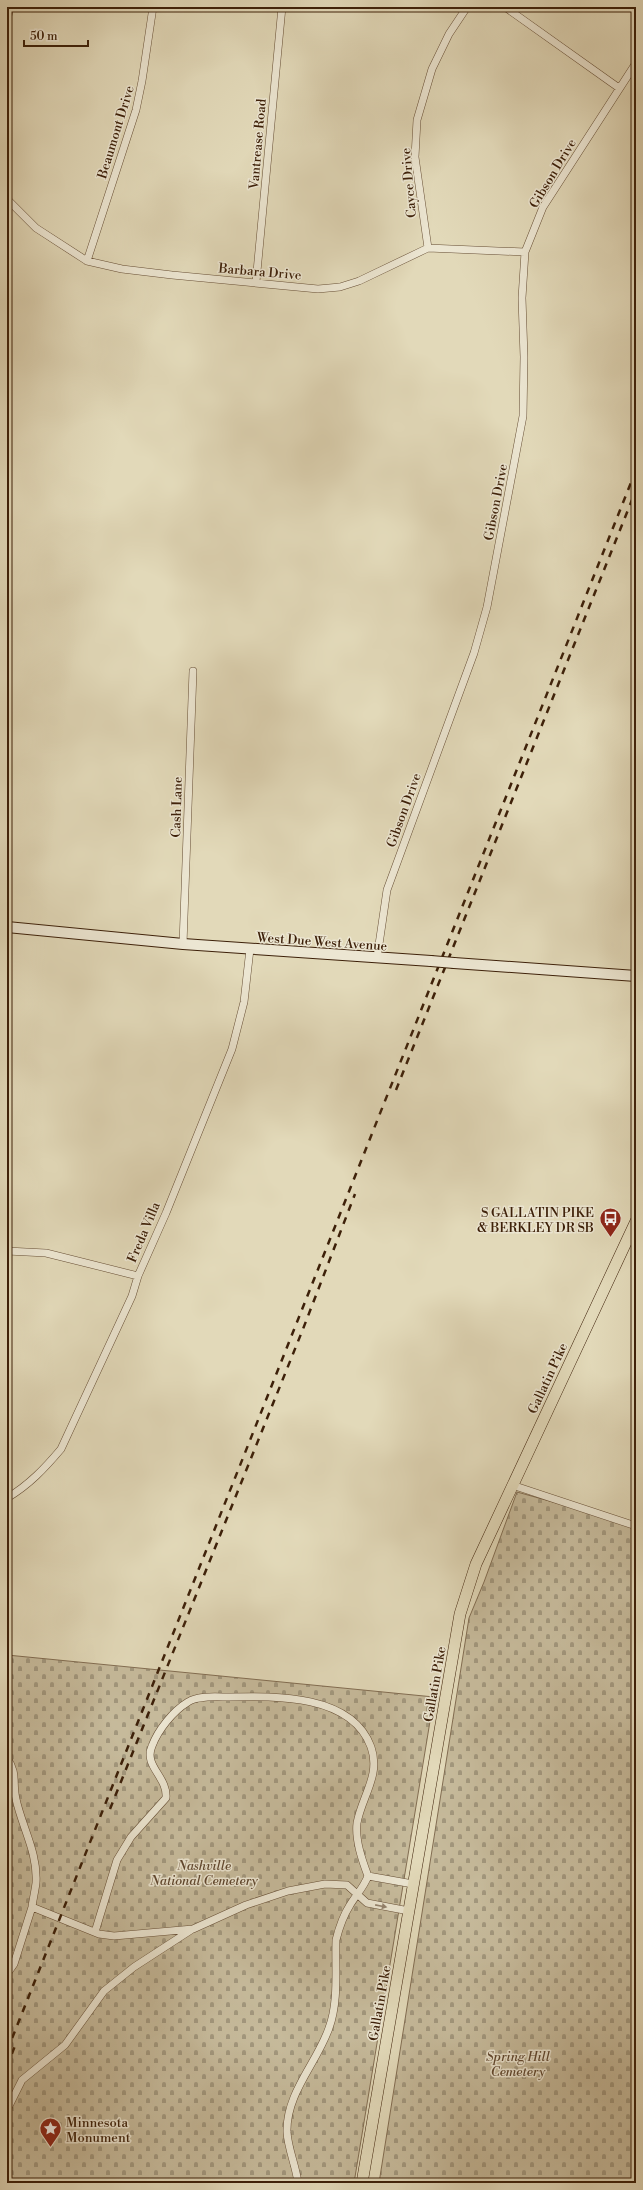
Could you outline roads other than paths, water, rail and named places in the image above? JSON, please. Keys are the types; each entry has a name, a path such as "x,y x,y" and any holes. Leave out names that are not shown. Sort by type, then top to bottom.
{"main road":[{"name":"West Due West Avenue","path":"7,927 183,944 636,976"},
{"name":"Gallatin Pike","path":"362,2183 460,1614 472,1572 636,1222"}],"street":[{"path":"7,20 10,7"},
{"name":"Beaumont Drive","path":"88,261 136,110 146,61 153,7"},
{"name":"Vantrease Road","path":"256,282 282,7"},
{"name":"Cayce Drive","path":"428,248 415,157 416,120 432,69 449,34 467,7"},
{"path":"505,7 619,88"},
{"name":"Gibson Drive","path":"377,958 387,890 474,653 487,607 523,416 524,358 522,298 525,252 543,207 636,63"},
{"name":"Barbara Drive","path":"7,199 36,228 88,261 122,269 172,275 318,289 340,287 360,281 428,248 525,252"},
{"name":"Cash Lane","path":"183,944 192,671"},
{"name":"Freda Villa","path":"7,1498 19,1491 45,1469 61,1449 132,1296 138,1276 166,1213 232,1049 244,1002 250,949"},
{"path":"7,1251 46,1252 138,1276"},
{"path":"512,1486 636,1526"},
{"path":"95,1932 117,1860 131,1837 166,1798 166,1791 163,1781 150,1762 152,1746 171,1717 189,1701 205,1698 272,1696 311,1702 346,1716 360,1727 371,1747 374,1765 372,1780 357,1823 362,1862 368,1876 343,1918 336,1940 334,1997 330,2026 320,2049 299,2087 290,2111 287,2132 298,2183"},
{"path":"7,1758 15,1772 14,1791 34,1859 36,1883 32,1907 14,1964 7,1974"},
{"path":"368,1876 413,1884"},
{"path":"7,2110 22,2080 64,2045 104,1991 134,1967 193,1929 246,1905 311,1886 344,1885 350,1887 367,1903 409,1911"},
{"path":"32,1907 95,1932 114,1936 193,1929"}],"railway":[{"path":"7,2051 636,470"},
{"path":"396,1090 636,490"},
{"path":"110,1809 303,1329 355,1194"},
{"path":"7,2067 16,2043"}],"place":[{"name":"S GALLATIN PIKE & BERKLEY DR SB","path":"610,1238"},
{"name":"Minnesota Monument","path":"50,2148"}],"park label":[{"name":"Nashville National Cemetery","path":"204,1872"},
{"name":"Spring Hill Cemetery","path":"518,2064"}]}
